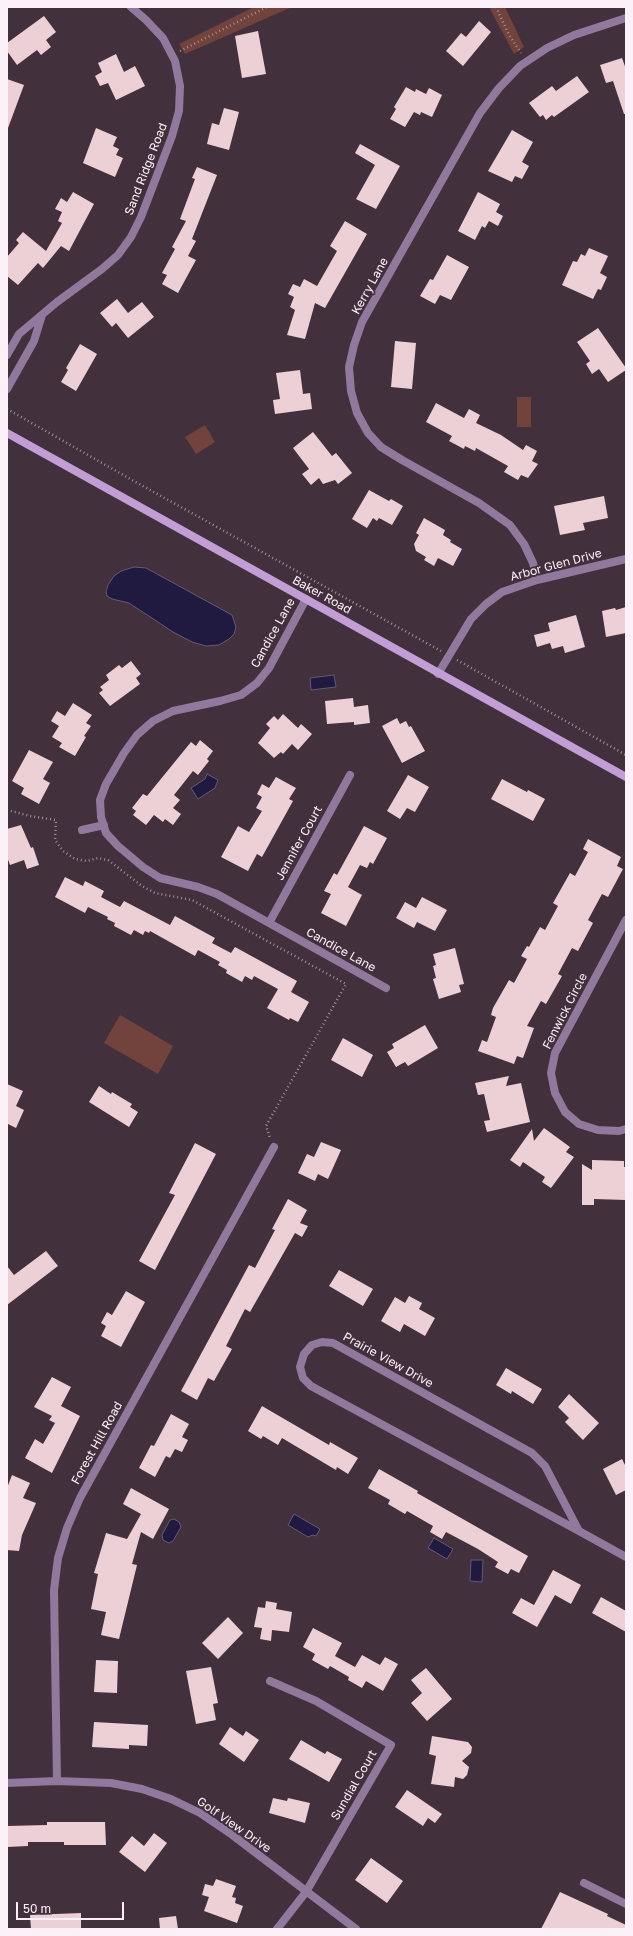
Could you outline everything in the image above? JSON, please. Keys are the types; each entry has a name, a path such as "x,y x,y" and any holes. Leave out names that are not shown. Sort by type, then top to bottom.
{"main road":[{"name":"Baker Road","path":"7,433 438,674 626,777"}],"street":[{"name":"Sand Ridge Road","path":"7,355 19,334 42,314 102,269 118,254 131,236 141,217 162,164 180,111 180,86 175,61 163,38 131,7"},
{"name":"Kerry Lane","path":"537,580 533,564 524,544 510,525 479,503 402,460 382,447 368,433 355,407 350,391 349,367 354,345 362,322 480,113 499,88 526,62 547,48 574,36 626,18"},
{"path":"7,389 34,340 42,314"},
{"name":"Arbor Glen Drive","path":"438,674 472,619 486,604 502,592 537,580 626,559"},
{"name":"Candice Lane","path":"306,599 269,668 257,684 240,695 220,702 173,711 153,721 137,735 124,753 106,784 100,800 101,817 106,833 118,846 143,867 160,878 198,887 217,894 386,988"},
{"name":"Jennifer Court","path":"269,923 350,775"},
{"path":"82,830 104,825"},
{"name":"Fenwick Circle","path":"626,920 623,931 555,1053 551,1073 555,1093 565,1112 579,1124 598,1130 619,1131 626,1129"},
{"name":"Forest Hill Road","path":"57,1781 54,1590 58,1558 67,1528 84,1491 274,1147"},
{"name":"Prairie View Drive","path":"579,1531 545,1466 532,1453 333,1343 322,1342 312,1345 304,1354 300,1367 303,1378 311,1386 533,1508 626,1556"},
{"name":"Sundial Court","path":"270,1681 316,1701 391,1745 306,1892"},
{"name":"Golf View Drive","path":"7,1783 57,1781 111,1783 142,1789 171,1799 200,1813 230,1834 356,1929"},
{"path":"584,1883 626,1904"},
{"path":"277,1929 306,1892"}],"path":[{"path":"172,55 267,7"},
{"path":"496,7 526,62"},
{"path":"7,409 626,755"},
{"path":"7,810 30,816 56,820 55,840 62,851 75,859 87,861 98,858 108,860 142,886 155,893 192,900 346,984 266,1126 274,1147"}],"shaded area":[{"path":"254,7 292,7 185,54 179,44"},
{"path":"489,7 505,7 524,47 514,54"},
{"path":"517,397 531,397 531,427 517,427"},
{"path":"205,425 215,442 196,454 185,437"},
{"path":"134,567 146,568 232,615 236,627 234,634 219,645 206,646 192,642 173,632 129,603 112,599 107,596 106,592 108,585 114,576 121,571"},
{"path":"334,675 336,687 311,690 310,678"},
{"path":"207,774 218,780 215,788 198,799 191,788 205,779"},
{"path":"120,1015 173,1046 158,1074 104,1043"},
{"path":"294,1514 320,1529 316,1536 313,1535 308,1537 288,1525"},
{"path":"174,1519 179,1522 181,1527 173,1541 169,1543 163,1540 162,1535 170,1520"},
{"path":"434,1538 453,1549 447,1559 428,1548"},
{"path":"471,1560 483,1560 482,1582 470,1581"}],"building":[{"path":"44,16 56,32 46,40 51,47 41,55 37,50 17,65 7,51 7,43"},
{"path":"479,21 491,32 463,66 446,51 461,33 466,37"},
{"path":"258,31 266,74 242,78 235,36"},
{"path":"116,54 124,72 135,66 145,86 116,100 108,83 100,86 95,76 102,72 98,63"},
{"path":"622,58 626,69 626,114 624,114 613,81 606,83 600,65"},
{"path":"577,76 589,92 554,117 552,115 546,120 543,115 540,117 529,103 552,86 556,91"},
{"path":"7,79 24,85 8,128 7,128"},
{"path":"406,87 415,92 416,89 426,94 429,88 442,95 432,117 421,112 420,115 414,112 405,127 390,119 396,109 394,107"},
{"path":"224,108 239,112 229,150 207,144 212,123 219,125"},
{"path":"96,128 117,137 113,146 119,149 116,155 123,158 115,177 83,163"},
{"path":"512,130 533,142 522,162 529,166 522,179 515,176 512,182 488,171"},
{"path":"360,144 400,166 376,209 356,199 375,165 355,153"},
{"path":"197,167 217,175 192,239 196,241 188,256 196,260 178,293 162,284 167,275 162,273 175,249 172,247 186,221 180,219 195,179 192,178"},
{"path":"73,192 94,204 69,251 61,246 43,268 38,263 18,285 7,276 7,257 19,243 16,240 23,232 46,251 62,223 58,221 62,212 55,209 61,198 67,202"},
{"path":"478,192 500,204 496,212 503,216 498,226 489,221 485,228 482,226 475,240 458,231"},
{"path":"345,221 367,234 325,308 315,303 305,339 287,335 295,310 290,307 294,297 288,294 293,284 300,287 304,279 317,286 337,251 330,246"},
{"path":"589,248 608,256 600,273 607,277 601,290 598,289 593,299 562,285 573,261 577,262 581,254 585,256"},
{"path":"447,255 469,267 451,300 440,295 435,304 420,296 430,279 433,280"},
{"path":"117,299 128,313 142,302 154,317 128,338 116,323 112,327 100,313"},
{"path":"598,328 626,368 626,370 608,382 599,369 592,374 586,364 590,361 577,342"},
{"path":"395,341 416,343 412,389 391,387"},
{"path":"80,344 97,354 76,391 61,382 68,370 66,368"},
{"path":"300,370 303,394 310,393 312,409 275,414 273,400 280,399 276,373"},
{"path":"436,403 464,418 469,409 480,415 476,423 501,435 523,450 526,445 537,451 532,461 538,464 528,478 521,475 518,480 504,472 508,466 476,448 475,451 465,446 464,449 449,441 452,436 426,422"},
{"path":"313,432 332,456 336,453 352,473 338,484 335,480 323,484 319,478 311,485 302,474 309,469 293,448"},
{"path":"369,490 389,501 391,499 403,506 392,525 379,518 377,521 373,518 367,528 352,519"},
{"path":"604,496 608,518 583,523 585,530 560,535 554,506"},
{"path":"424,518 445,530 443,535 451,540 450,542 462,549 453,566 438,558 434,566 424,560 426,557 416,551 414,544 419,535 416,533"},
{"path":"626,607 626,633 606,637 602,611 615,608 616,610"},
{"path":"576,615 585,647 565,653 563,646 552,649 550,643 537,647 534,635 550,631 548,623"},
{"path":"131,661 141,674 136,678 140,684 110,706 99,693 103,690 100,687 109,680 106,675 119,665 122,668"},
{"path":"353,698 354,707 368,705 370,723 354,725 354,722 327,724 325,701"},
{"path":"73,703 92,715 86,723 91,726 84,736 86,737 75,756 59,747 62,743 52,737 59,726 51,721 57,711 65,716"},
{"path":"283,714 298,728 301,724 312,734 298,750 292,744 283,754 281,752 274,758 258,743 270,728 266,724 274,716 278,720"},
{"path":"397,718 400,724 406,721 409,727 411,726 425,751 402,763 382,726"},
{"path":"200,740 213,751 207,759 209,761 198,775 193,771 174,795 180,800 173,808 181,814 173,825 165,819 163,822 154,815 146,825 133,815 136,811 132,808 143,794 147,796 191,742 196,746"},
{"path":"29,750 53,762 43,779 50,783 39,804 21,794 24,788 12,781"},
{"path":"408,775 429,787 415,812 407,808 400,819 387,811"},
{"path":"276,777 296,788 289,799 293,801 262,857 257,854 248,871 221,857 238,826 249,832 262,811 256,808 262,797 257,794 262,784 269,788"},
{"path":"502,779 527,792 528,790 545,799 533,821 491,799"},
{"path":"21,825 31,848 33,847 39,865 27,869 24,860 10,865 7,857 7,829"},
{"path":"364,826 387,838 373,864 370,862 367,868 360,865 348,887 362,895 346,926 321,913 331,894 324,891 334,873 337,875"},
{"path":"588,839 621,857 617,866 623,869 608,897 602,894 588,920 593,923 578,951 572,948 558,974 562,976 546,1004 541,1001 527,1026 534,1028 523,1058 517,1056 514,1064 478,1051 482,1040 487,1042 496,1017 491,1015 493,1008 509,980 514,983 527,959 521,956 527,946 529,947 540,927 545,930 558,906 553,903 570,873 575,876 588,852 583,849"},
{"path":"65,877 83,886 85,881 104,891 101,897 120,907 124,901 170,925 175,916 215,938 212,943 231,953 235,947 297,981 291,992 309,1002 298,1022 290,1018 289,1020 267,1008 278,989 254,976 252,980 245,976 242,982 226,973 227,970 218,965 220,962 198,950 195,956 150,931 149,933 145,931 143,935 134,930 131,935 114,926 115,923 107,919 108,917 88,907 85,913 55,897"},
{"path":"422,897 447,910 435,931 417,922 414,928 396,918 405,902 416,908"},
{"path":"455,948 464,984 459,985 461,992 439,999 433,979 436,978 433,966 436,965 433,954"},
{"path":"425,1025 438,1048 408,1066 405,1062 396,1067 387,1052 394,1048 392,1044"},
{"path":"343,1038 373,1055 362,1077 331,1060"},
{"path":"509,1076 506,1086 521,1083 530,1122 487,1132 484,1121 490,1120 484,1094 478,1095 475,1083"},
{"path":"7,1084 23,1091 16,1106 24,1110 16,1128 8,1124 7,1126"},
{"path":"99,1086 111,1094 112,1092 132,1104 130,1107 138,1112 129,1127 89,1102"},
{"path":"544,1128 570,1147 566,1152 574,1157 551,1188 542,1182 545,1177 523,1162 520,1167 510,1160 532,1129 534,1141"},
{"path":"321,1142 341,1150 328,1179 318,1174 315,1181 298,1173 307,1154 314,1157"},
{"path":"195,1143 216,1154 155,1270 139,1261 175,1195 169,1193"},
{"path":"592,1160 624,1161 624,1167 626,1167 626,1200 594,1199 594,1205 582,1205 582,1164 592,1170"},
{"path":"288,1199 307,1210 300,1223 308,1226 302,1237 295,1233 250,1312 245,1309 226,1346 232,1349 214,1381 208,1378 197,1400 181,1391 249,1265 255,1268 275,1230 272,1229"},
{"path":"46,1251 58,1266 7,1305 7,1266 14,1275"},
{"path":"339,1270 373,1289 363,1306 329,1286"},
{"path":"126,1291 145,1302 121,1347 101,1336 106,1326 101,1323 107,1312 112,1315"},
{"path":"409,1296 422,1303 419,1309 435,1318 425,1336 404,1324 400,1332 381,1321 395,1297 405,1303"},
{"path":"506,1368 542,1389 533,1404 512,1391 511,1394 496,1385"},
{"path":"52,1377 71,1387 61,1406 80,1416 52,1473 25,1458 35,1439 43,1444 55,1423 49,1420 52,1416 34,1407"},
{"path":"569,1394 599,1423 583,1440 565,1422 569,1418 558,1407"},
{"path":"262,1406 329,1445 330,1442 358,1458 348,1474 337,1467 336,1470 282,1438 278,1445 263,1436 261,1439 248,1431"},
{"path":"171,1414 189,1424 182,1437 188,1440 182,1452 175,1449 170,1458 166,1456 155,1477 139,1468 151,1445 154,1446"},
{"path":"622,1459 626,1467 626,1490 616,1495 603,1469"},
{"path":"379,1469 418,1491 417,1493 528,1556 519,1573 511,1569 508,1574 495,1567 498,1562 478,1549 446,1532 442,1539 430,1532 433,1526 407,1511 405,1514 388,1504 390,1500 368,1488"},
{"path":"12,1475 30,1483 23,1498 36,1503 22,1535 19,1551 7,1550 7,1488"},
{"path":"131,1488 169,1509 153,1539 141,1532 132,1564 137,1565 119,1639 101,1635 106,1612 91,1609 98,1574 94,1573 106,1533 127,1539 141,1514 123,1504"},
{"path":"553,1570 581,1585 571,1604 555,1595 537,1627 512,1613 521,1598 534,1605"},
{"path":"601,1597 626,1611 626,1632 592,1613"},
{"path":"266,1601 277,1603 276,1609 292,1612 289,1632 272,1630 271,1641 260,1639 262,1628 254,1627 258,1607 265,1608"},
{"path":"228,1617 243,1633 218,1659 202,1643"},
{"path":"313,1628 342,1643 335,1656 355,1667 362,1655 380,1665 385,1657 398,1664 383,1691 366,1681 362,1688 348,1680 349,1677 330,1666 328,1669 312,1660 315,1654 303,1647"},
{"path":"96,1660 118,1661 117,1693 94,1692"},
{"path":"211,1667 218,1703 213,1704 216,1720 196,1724 186,1671"},
{"path":"426,1668 452,1699 427,1721 411,1703 422,1693 411,1680"},
{"path":"94,1722 148,1725 147,1746 129,1745 129,1749 92,1747"},
{"path":"230,1727 243,1736 246,1731 259,1740 244,1762 219,1744"},
{"path":"432,1736 468,1742 472,1747 471,1753 462,1761 469,1767 467,1775 463,1779 455,1777 454,1787 431,1784 436,1756 429,1754"},
{"path":"301,1740 325,1754 327,1751 342,1759 329,1782 289,1759"},
{"path":"407,1790 442,1814 435,1823 428,1818 423,1826 395,1807"},
{"path":"273,1798 287,1801 288,1798 310,1803 305,1823 269,1813"},
{"path":"47,1822 105,1822 106,1845 64,1845 64,1842 28,1842 28,1846 7,1847 7,1826 47,1825"},
{"path":"154,1833 167,1843 145,1872 119,1852 132,1836 144,1846"},
{"path":"371,1858 403,1881 387,1903 355,1880"},
{"path":"216,1879 236,1886 232,1897 236,1898 235,1903 243,1906 237,1923 204,1911 209,1897 202,1895 205,1884 213,1886"},
{"path":"560,1892 608,1914 607,1916 626,1925 626,1929 541,1929"},
{"path":"81,1913 81,1929 31,1929 30,1915"},
{"path":"176,1916 178,1929 160,1929 159,1918"}]}
